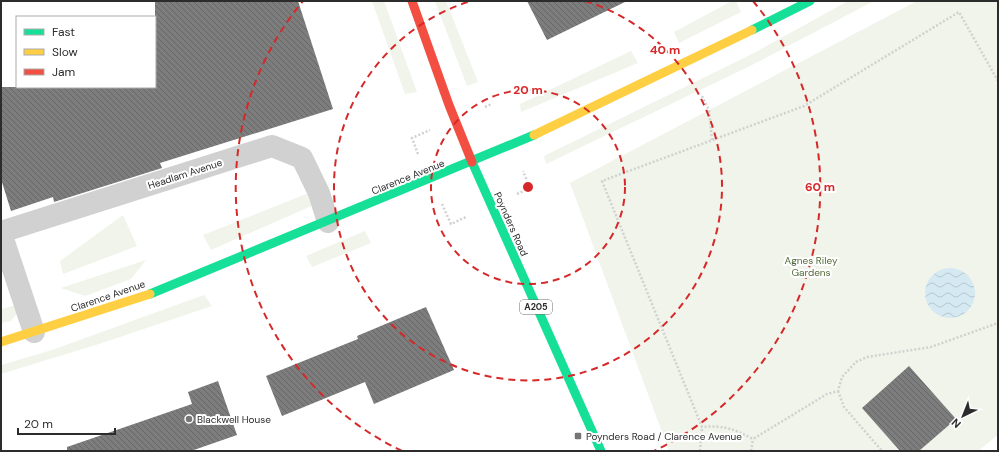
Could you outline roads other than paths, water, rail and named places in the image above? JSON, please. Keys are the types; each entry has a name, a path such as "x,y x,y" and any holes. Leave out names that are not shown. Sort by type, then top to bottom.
{"main road":[{"name":"Poynders Road","path":"412,1 449,105 472,163 601,451"},
{"name":"Clarence Avenue","path":"1,342 142,297 472,163 686,64 810,1"}],"street":[{"name":"Headlam Avenue","path":"34,332 1,232 272,146 302,158 320,193 328,222"}],"water":[{"path":"945,268 955,268 968,275 975,288 975,298 968,311 955,318 945,318 936,314 929,307 925,298 925,288 929,279 936,272"}],"place":[{"name":"Blackwell House","path":"189,419"},
{"name":"Poynders Road / Clarence Avenue","path":"578,436"}],"park label":[{"name":"Agnes Riley Gardens","path":"811,266"}]}
